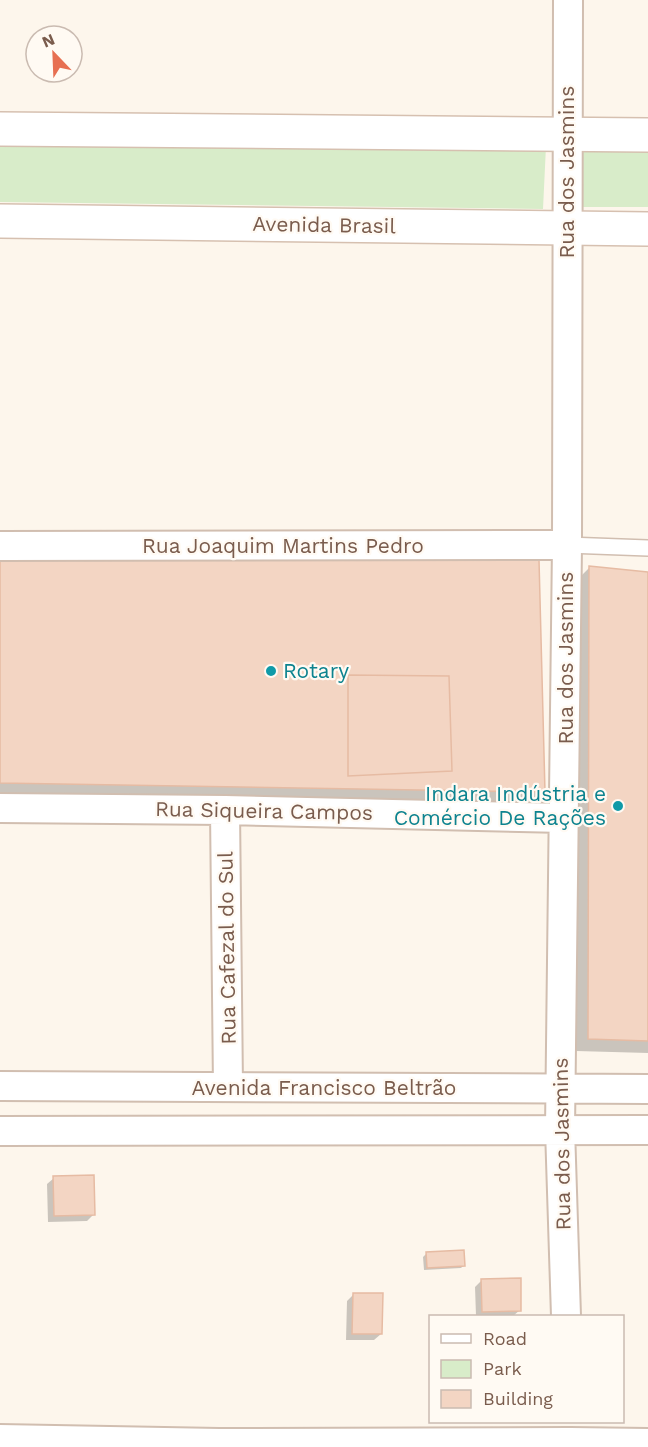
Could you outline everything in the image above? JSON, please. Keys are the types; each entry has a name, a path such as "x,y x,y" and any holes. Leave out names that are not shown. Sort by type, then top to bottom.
{"main road":[{"path":"0,129 648,135"},
{"name":"Avenida Brasil","path":"0,221 648,229"}],"street":[{"name":"Rua dos Jasmins","path":"566,1315 560,1129 567,546 567,0"},
{"name":"Rua Joaquim Martins Pedro","path":"0,546 567,546"},
{"name":"Rua Siqueira Campos","path":"0,808 225,810 564,818"},
{"name":"Rua Cafezal do Sul","path":"225,810 228,1087"},
{"name":"Avenida Francisco Beltrão","path":"0,1086 648,1089"},
{"name":"Avenida Francisco Beltrão","path":"0,1131 648,1130"},
{"path":"0,1439 219,1445 569,1432 648,1443"}],"lane":[{"path":"567,546 648,548"}],"green space":[{"path":"0,138 546,146 543,209 0,202"},
{"path":"577,144 648,144 648,207 576,207"}],"building":[{"name":"Rotary","path":"0,556 539,560 545,792 0,783"},
{"name":"Indara Indústria e Comércio De Rações","path":"589,566 648,572 648,1041 588,1039"},
{"path":"348,675 449,676 452,771 348,776"},
{"path":"94,1175 95,1215 54,1216 53,1176"},
{"path":"464,1250 465,1266 427,1268 426,1252"},
{"path":"521,1278 521,1311 482,1312 481,1279"},
{"path":"353,1293 383,1293 382,1334 352,1334"}],"place":[{"name":"Rotary","path":"271,671"},
{"name":"Indara Indústria e Comércio De Rações","path":"618,806"}]}
